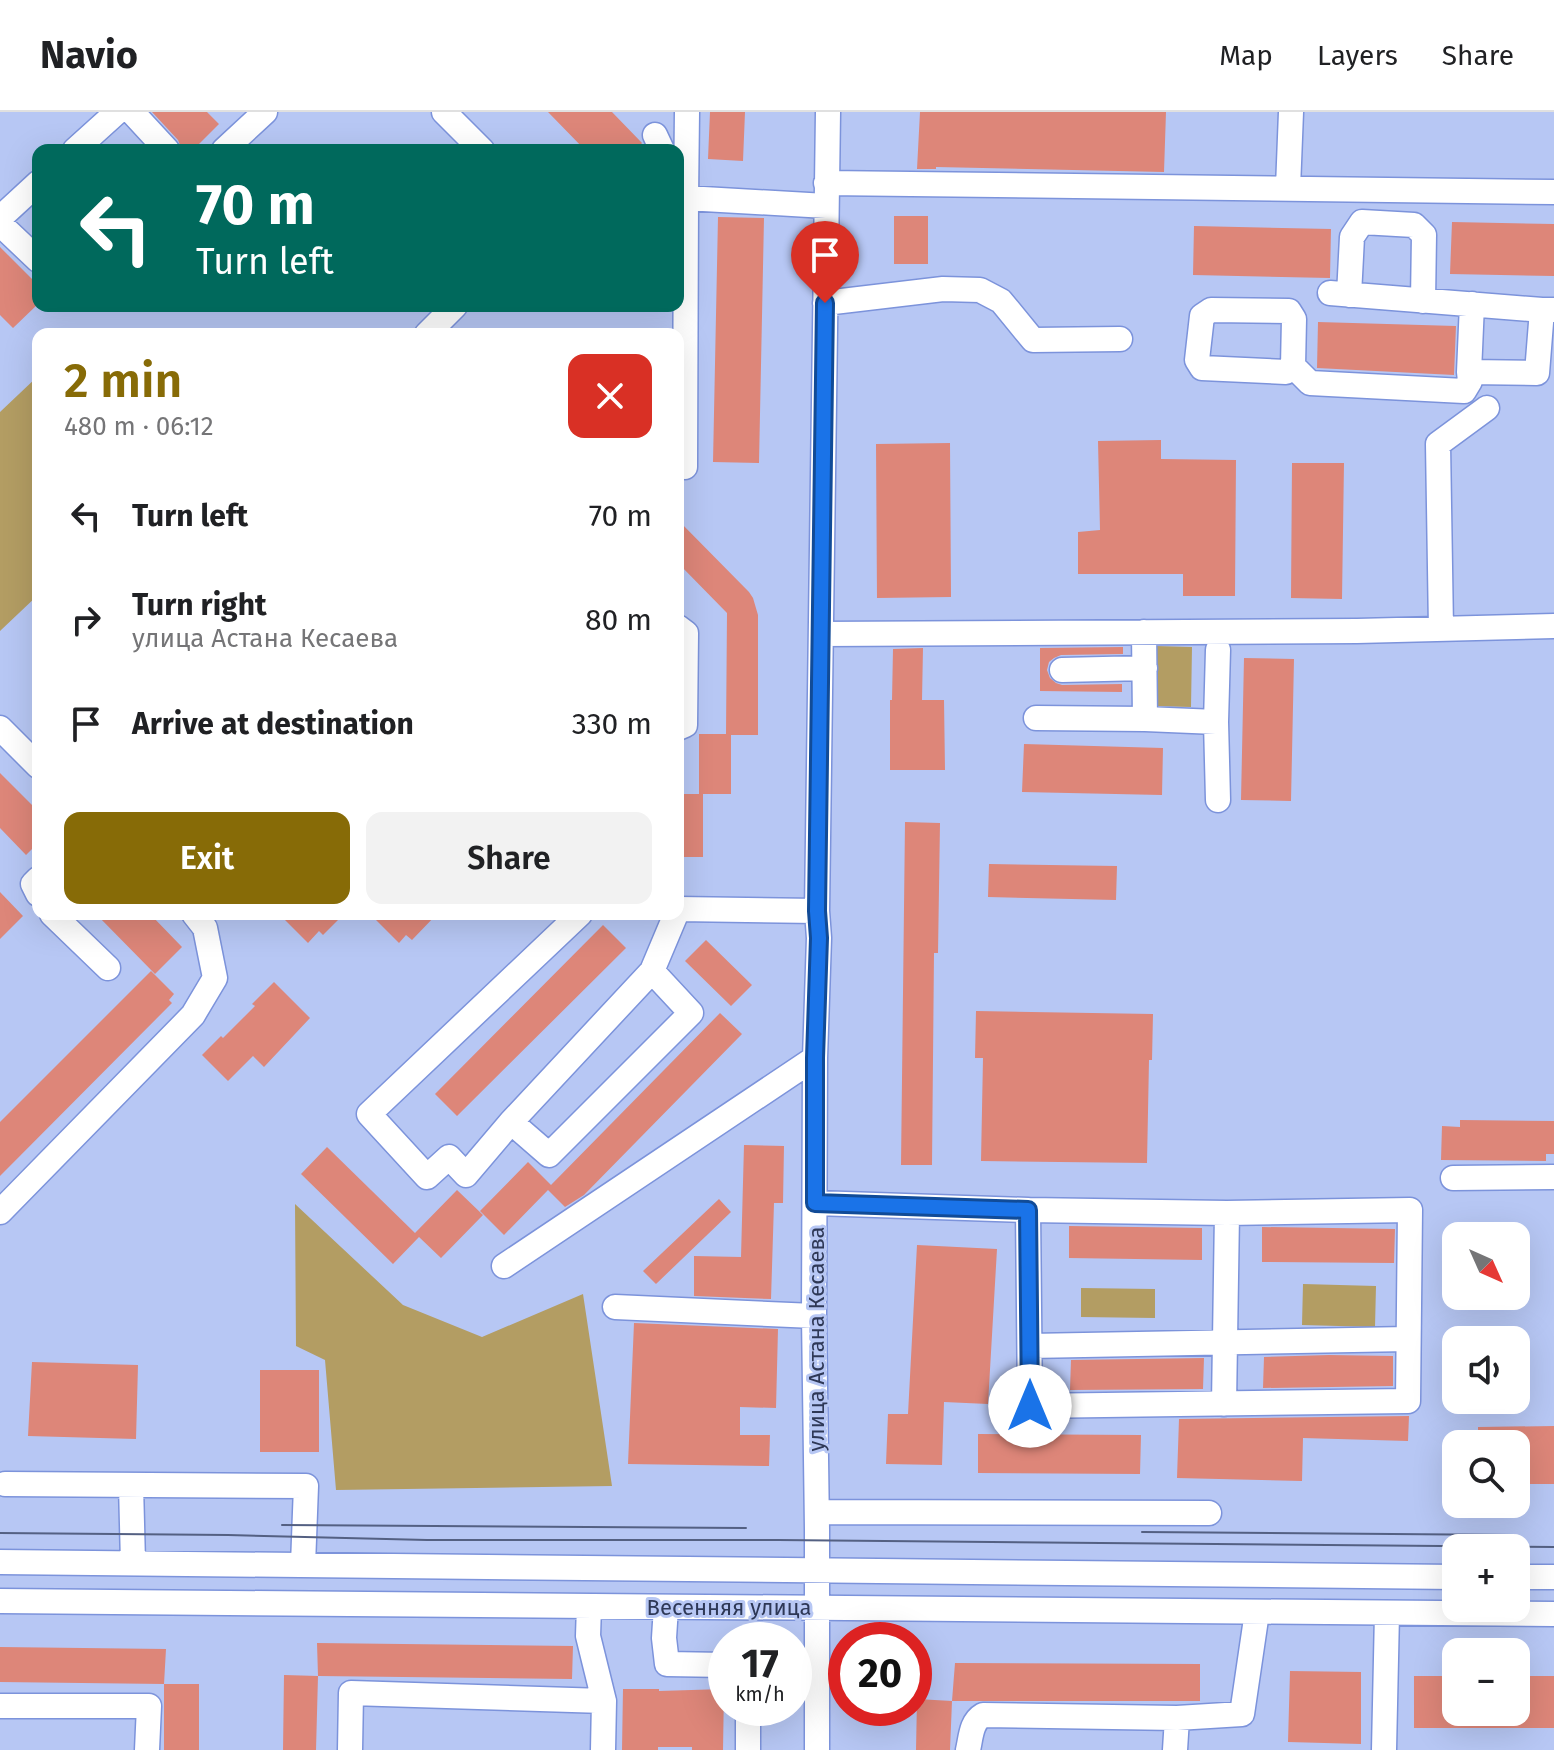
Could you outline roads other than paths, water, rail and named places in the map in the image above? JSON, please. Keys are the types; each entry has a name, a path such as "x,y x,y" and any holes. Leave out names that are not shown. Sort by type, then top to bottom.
{"street":[{"path":"82,144 117,112"},
{"path":"132,112 161,144"},
{"path":"230,144 265,112"},
{"path":"444,112 476,144"},
{"path":"684,154 687,112"},
{"name":"улица Астана Кесаева","path":"817,1750 815,1058 828,112"},
{"path":"1288,188 1291,112"},
{"path":"684,195 1288,188 1554,192"},
{"path":"32,189 0,221 32,254"},
{"path":"1423,301 1424,235 1414,225 1362,222 1352,237 1340,294 1423,301 1548,310 1537,373 1469,372"},
{"path":"825,303 943,289 980,290 1001,301 1033,340 1120,339"},
{"path":"1293,366 1310,383 1464,391 1470,381 1472,304"},
{"path":"433,328 449,312"},
{"path":"684,399 685,467"},
{"path":"1441,629 1438,444 1487,408"},
{"path":"821,634 1554,626"},
{"path":"684,632 684,725"},
{"path":"1144,632 1145,719"},
{"path":"1218,650 1218,800"},
{"path":"1062,670 1145,668"},
{"path":"1036,718 1216,722"},
{"path":"0,728 32,760"},
{"path":"684,911 817,911"},
{"path":"58,920 108,968"},
{"path":"0,1212 193,1015 215,978 205,928 199,920"},
{"path":"574,920 369,1114 427,1177 449,1157 466,1175 511,1122 652,971 673,920"},
{"path":"511,1122 549,1155 691,1013 652,971"},
{"path":"504,1266 815,1058"},
{"path":"1453,1178 1554,1177"},
{"path":"815,1203 1227,1213 1410,1210 1408,1401 1030,1406 1028,1210"},
{"path":"1224,1404 1227,1213"},
{"path":"615,1307 814,1316"},
{"path":"1030,1346 1408,1339"},
{"path":"5,1484 306,1486 303,1565"},
{"path":"131,1485 133,1563"},
{"path":"817,1512 1209,1513"},
{"name":"Весенняя улица","path":"0,1562 1442,1577"},
{"path":"1530,1577 1554,1577"},
{"name":"Весенняя улица","path":"0,1601 1554,1614"},
{"path":"589,1606 588,1636 604,1701 603,1750"},
{"path":"666,1607 664,1638 667,1664 708,1665"},
{"path":"968,1750 973,1726 983,1715 1177,1718 1242,1714 1257,1612"},
{"path":"1384,1750 1387,1613"},
{"path":"350,1750 351,1693 604,1701"},
{"path":"0,1706 149,1706 147,1750"},
{"path":"1175,1750 1177,1718"},
{"path":"748,1726 748,1750"}],"tram line":[{"path":"282,1525 746,1528"},
{"path":"1142,1532 1442,1534"},
{"path":"0,1533 427,1540 1554,1547"}]}
